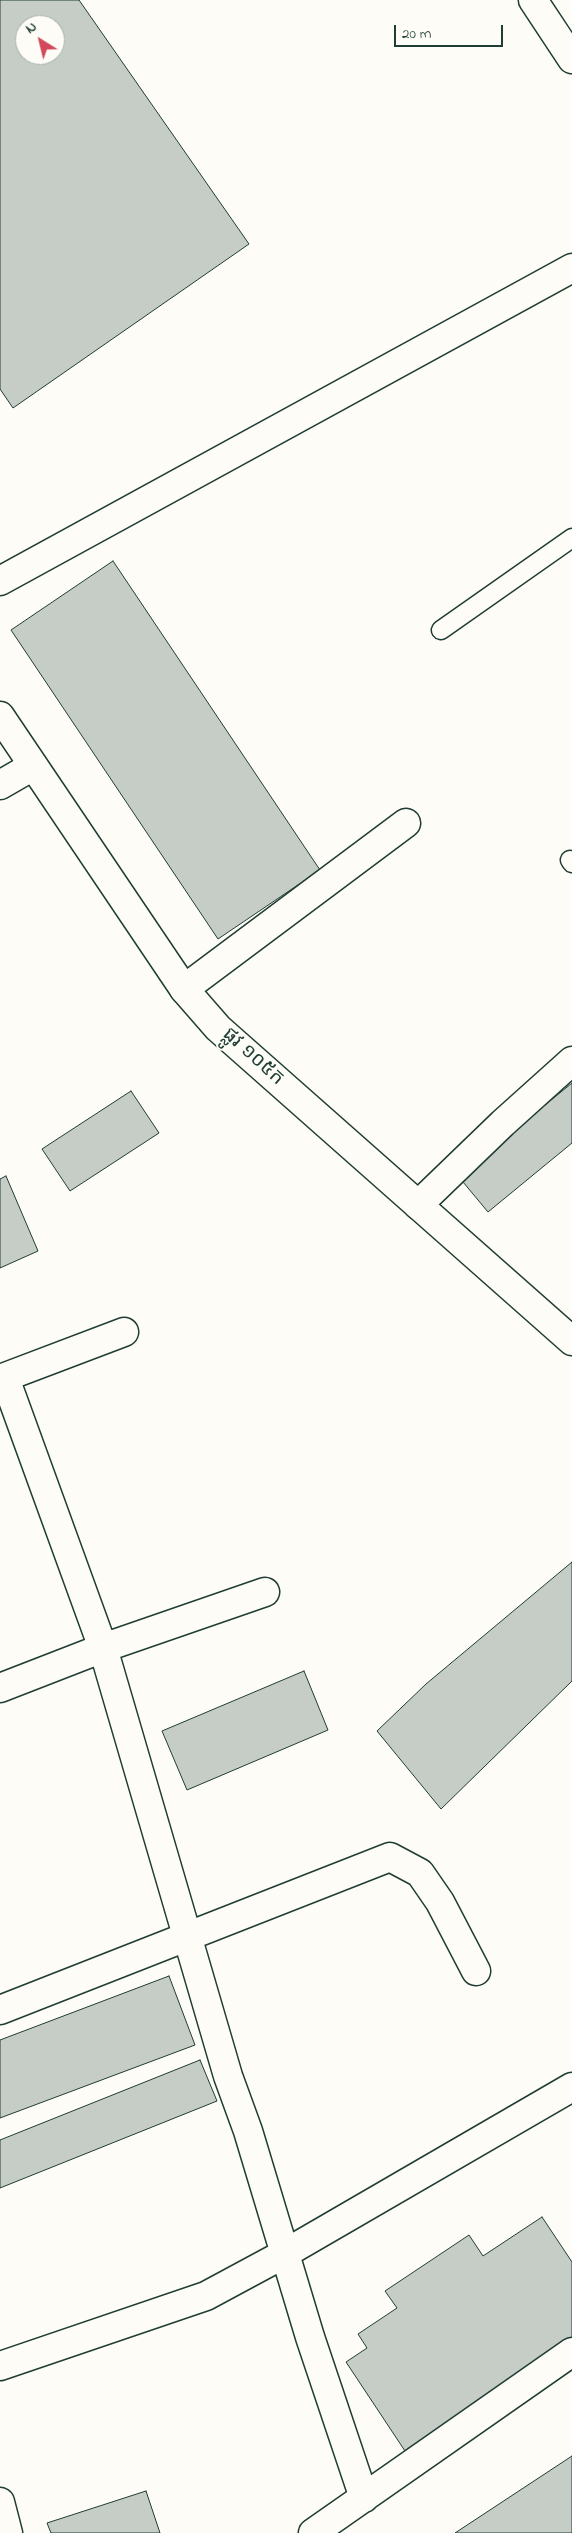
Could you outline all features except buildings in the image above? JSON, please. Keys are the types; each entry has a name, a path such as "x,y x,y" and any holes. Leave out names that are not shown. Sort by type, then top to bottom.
{"street":[{"path":"533,0 572,60"},
{"path":"0,581 572,268"},
{"name":"ផ្លូវ ១០៥ក","path":"0,716 184,989 218,1028 572,1341"},
{"path":"0,785 33,766"},
{"path":"184,989 406,823"},
{"path":"418,1205 503,1122 572,1061"},
{"path":"124,1332 2,1378 103,1648 284,2254 364,2498"},
{"path":"0,1688 103,1648 265,1592"},
{"path":"0,2010 390,1857 420,1873 440,1902 476,1971"},
{"path":"0,2366 206,2296 284,2254 572,2087"},
{"path":"314,2533 572,2352"},
{"path":"0,2502 8,2533"}],"lane":[{"path":"441,630 572,538"}]}
